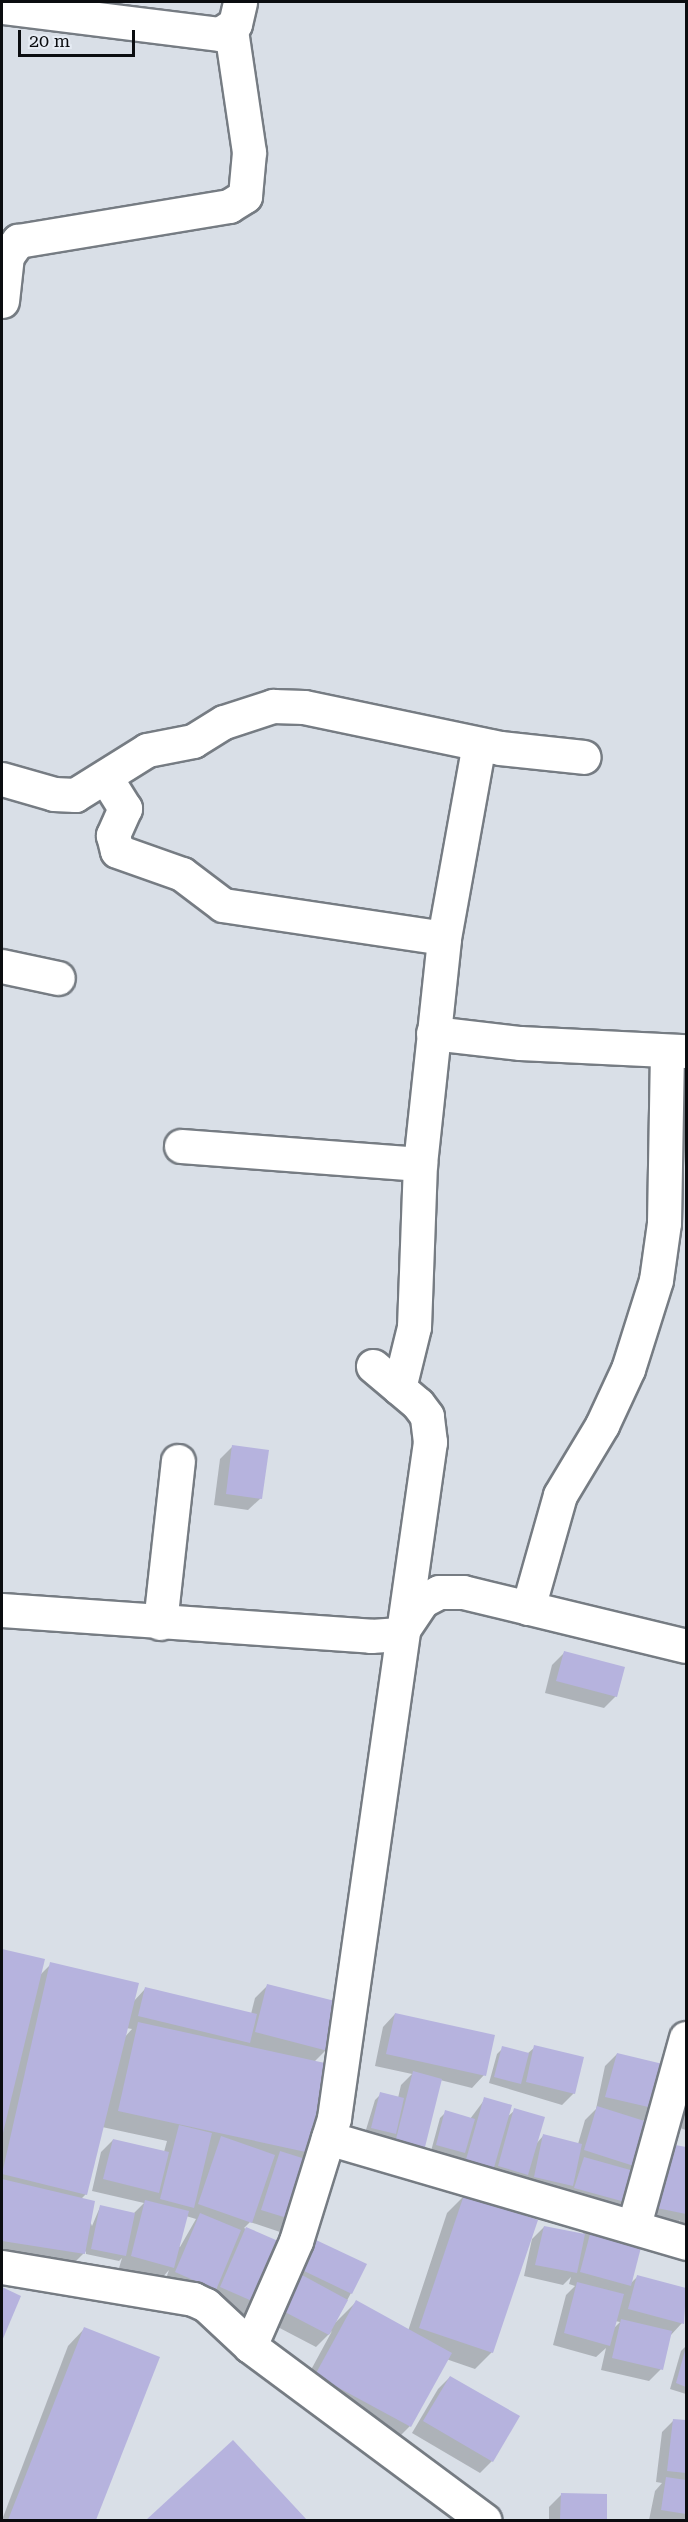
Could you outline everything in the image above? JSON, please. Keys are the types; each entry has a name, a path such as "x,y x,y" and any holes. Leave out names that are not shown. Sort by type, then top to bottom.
{"street":[{"path":"2,7 220,34 236,16"},
{"path":"2,301 7,256 18,241 205,211 229,206 245,196 249,152 236,16"},
{"path":"2,779 54,794 75,795 106,778 147,750 193,741 224,722 273,706 304,707 479,744 584,757"},
{"path":"399,1388 414,1327 420,1164 444,938 479,744"},
{"path":"106,778 125,808 113,835 117,851 182,874 223,905 444,938"},
{"path":"2,966 58,978"},
{"path":"433,1033 520,1043 677,1051 664,1223 656,1280 628,1369 602,1425 560,1495 528,1608"},
{"path":"181,1146 420,1164"},
{"path":"250,2346 296,2241 328,2138 357,1977 400,1634 430,1442 427,1416 373,1366"},
{"path":"160,1623 178,1461"},
{"path":"400,1634 422,1601 439,1592 463,1592 687,1646"},
{"path":"2,1610 332,1636 400,1634"},
{"path":"634,2225 687,2038"},
{"path":"328,2138 634,2225 687,2243"},
{"path":"2,2267 193,2299 206,2305 250,2346 484,2520"}],"building":[{"path":"232,1445 269,1450 262,1499 226,1494"},
{"path":"564,1651 625,1667 617,1697 556,1681"},
{"path":"2,1949 45,1959 2,2137"},
{"path":"50,1962 139,1983 87,2195 2,2174"},
{"path":"267,1984 339,2002 328,2051 255,2032"},
{"path":"145,1987 257,2014 250,2043 138,2016"},
{"path":"395,2013 495,2035 486,2076 386,2054"},
{"path":"138,2022 334,2065 315,2154 118,2111"},
{"path":"534,2045 584,2057 575,2094 526,2082"},
{"path":"502,2046 529,2053 521,2084 494,2077"},
{"path":"617,2053 667,2065 657,2109 605,2097"},
{"path":"413,2071 442,2079 424,2151 395,2143"},
{"path":"380,2092 404,2098 396,2134 371,2128"},
{"path":"484,2097 512,2105 493,2171 465,2163"},
{"path":"597,2106 654,2124 640,2168 584,2150"},
{"path":"514,2108 545,2117 528,2175 498,2166"},
{"path":"445,2110 475,2119 465,2153 436,2145"},
{"path":"179,2125 212,2133 194,2208 160,2199"},
{"path":"543,2134 582,2144 573,2186 534,2177"},
{"path":"221,2136 275,2155 252,2223 198,2204"},
{"path":"113,2139 169,2152 159,2193 103,2179"},
{"path":"664,2143 686,2147 686,2214 652,2207"},
{"path":"280,2151 318,2163 300,2222 261,2210"},
{"path":"584,2157 634,2171 625,2202 574,2188"},
{"path":"2,2179 95,2201 85,2254 2,2241"},
{"path":"464,2195 538,2220 493,2353 419,2328"},
{"path":"145,2200 189,2211 174,2268 131,2256"},
{"path":"100,2205 135,2213 126,2256 91,2249"},
{"path":"200,2213 241,2230 216,2290 175,2272"},
{"path":"594,2219 645,2232 631,2286 580,2272"},
{"path":"544,2226 585,2234 577,2273 535,2265"},
{"path":"246,2227 285,2244 259,2304 220,2287"},
{"path":"316,2240 367,2264 352,2294 302,2270"},
{"path":"302,2275 348,2300 329,2335 283,2311"},
{"path":"637,2275 686,2288 684,2324 628,2309"},
{"path":"577,2282 624,2294 610,2346 564,2333"},
{"path":"2,2287 21,2296 2,2341"},
{"path":"356,2300 452,2353 411,2427 315,2375"},
{"path":"621,2319 672,2331 663,2370 612,2358"},
{"path":"84,2327 160,2357 96,2520 8,2520"},
{"path":"686,2347 686,2387 676,2383"},
{"path":"450,2376 520,2416 493,2462 423,2421"},
{"path":"673,2419 686,2420 686,2473 667,2471"},
{"path":"233,2440 307,2520 146,2520"},
{"path":"666,2477 686,2480 686,2514 661,2510"},
{"path":"561,2493 607,2494 607,2520 560,2520"}]}
